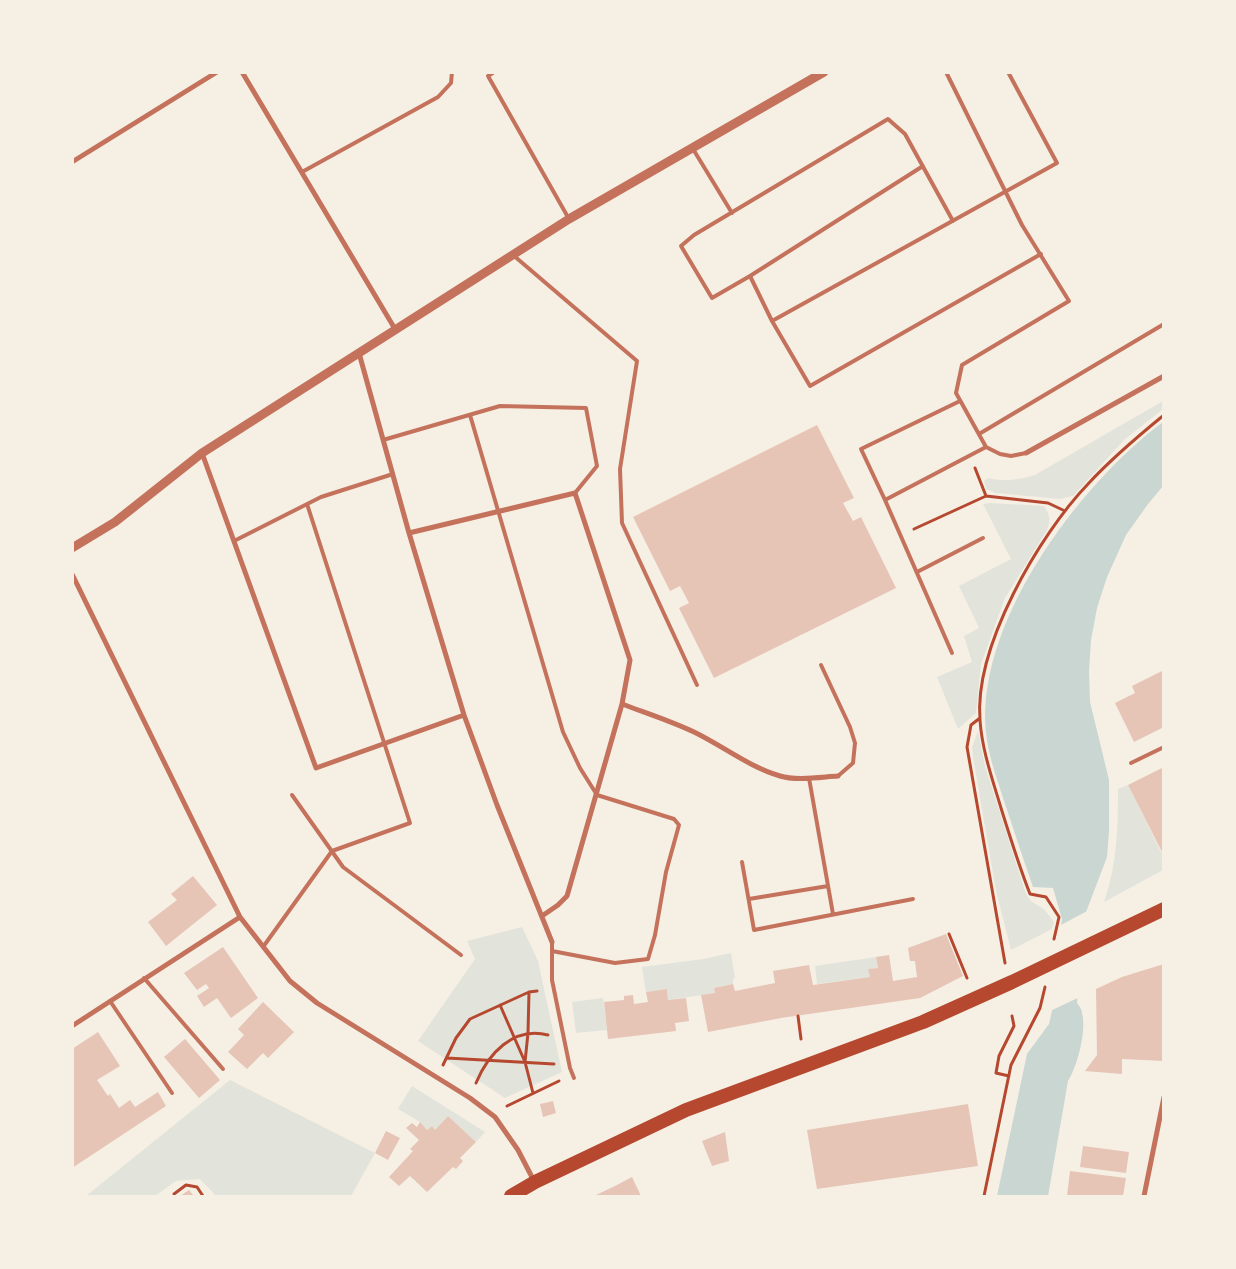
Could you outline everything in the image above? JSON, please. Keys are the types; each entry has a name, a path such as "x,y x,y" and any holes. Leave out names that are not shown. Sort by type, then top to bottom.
{"highway":[{"path":"510,1196 535,1182 686,1110 923,1022 1098,942 1164,909"}],"street":[{"path":"72,162 217,72"},
{"path":"242,72 395,330"},
{"path":"72,548 115,522 202,453 568,219 824,72"},
{"path":"359,353 409,533 464,715 497,805 552,942"},
{"path":"1026,453 1164,376"},
{"path":"202,453 316,768 464,715"},
{"path":"409,533 575,492 630,660 622,704 567,896 542,916"},
{"path":"72,574 240,917 290,981 317,1003 436,1076 470,1098 494,1117 518,1150 535,1182"},
{"path":"622,704 693,731 751,764 782,776 838,776"},
{"path":"72,1026 240,917"},
{"path":"1144,1196 1164,1097"}],"lane":[{"path":"302,172 438,97 451,83 452,72"},
{"path":"494,72 488,76 568,219"},
{"path":"946,72 1022,225 1069,301 962,365 956,393 986,447 1000,454 1010,456 1026,453"},
{"path":"772,321 1057,164 1008,72"},
{"path":"923,166 750,276 712,298 681,246 694,235 888,119 905,134 954,221"},
{"path":"692,148 732,213"},
{"path":"750,276 772,321 810,386 1041,254"},
{"path":"513,255 637,361 620,469 622,523 697,684"},
{"path":"979,434 1164,324"},
{"path":"952,653 861,449 960,401"},
{"path":"383,440 500,406 586,408 597,466 575,492"},
{"path":"470,415 563,732 580,768 597,795 674,819 679,825 666,872 655,936 648,959 614,962 552,950"},
{"path":"885,500 986,447"},
{"path":"234,541 321,497 393,474"},
{"path":"263,947 332,851 410,822 308,504"},
{"path":"917,572 984,538"},
{"path":"821,665 850,727 855,743 853,763 838,776"},
{"path":"1131,763 1164,747"},
{"path":"809,777 833,914"},
{"path":"292,795 343,867 461,954"},
{"path":"742,862 754,930 913,899"},
{"path":"749,899 828,886"},
{"path":"552,942 552,980 570,1068 574,1078"},
{"path":"144,978 223,1069"},
{"path":"110,1001 172,1094"}],"path":[{"path":"1053,944 1059,917 1046,897 1030,894 984,751 980,718 985,670 996,633 1018,583 1065,511 1087,484 1128,444 1164,415"},
{"path":"986,447 973,458 977,476 986,496"},
{"path":"900,536 986,496 1048,503 1065,511"},
{"path":"980,718 972,726 967,748 1004,959 1012,982"},
{"path":"949,934 967,978"},
{"path":"984,1196 1011,1065 1040,1008 1046,981"},
{"path":"436,1076 456,1038 470,1019 537,990"},
{"path":"525,1062 529,992"},
{"path":"500,1005 525,1062 533,1093"},
{"path":"798,1016 801,1039"},
{"path":"1009,1076 996,1073 999,1056 1014,1026 1012,1016"},
{"path":"470,1098 488,1060 510,1039 528,1033 539,1032 549,1035"},
{"path":"447,1058 555,1064"},
{"path":"507,1106 559,1082"},
{"path":"174,1194 186,1185 196,1187 203,1196"}],"shaded area":[{"path":"1163,401 1163,409 1124,440 1073,496 1060,499 996,493 986,489 984,481 988,478 1012,480 1035,475"},
{"path":"1163,422 1163,486 1126,535 1107,577 1097,608 1091,640 1090,702 1109,780 1109,831 1107,857 1086,912 1077,1003 1082,1010 1083,1020 1080,1048 1075,1067 1068,1081 1048,1196 997,1196 1027,1054 1049,1024 1062,919 1053,888 1033,887 990,756 987,740 986,697 996,652 1013,607 1037,563 1066,521 1098,482 1131,449"},
{"path":"983,504 1044,506 1049,515 1049,523 1047,530 1005,598 981,664 976,713 958,729 937,677 972,662 964,636 979,628 959,586 1011,559"},
{"path":"978,731 985,766 1026,894 1031,901 1045,910 1054,922 1052,929 1011,950 996,891 973,757 972,747"},
{"path":"1128,785 1163,856 1163,870 1104,902 1114,860 1118,789"},
{"path":"522,927 538,961 562,1072 505,1098 418,1041 475,959 467,941"},
{"path":"731,953 735,978 733,979 733,984 714,988 715,993 668,1000 667,989 646,992 642,967 703,959"},
{"path":"876,957 878,968 869,969 870,977 817,984 815,966"},
{"path":"603,998 607,1030 576,1033 572,1002"},
{"path":"230,1080 375,1153 351,1196 216,1196 200,1179 176,1181 155,1196 86,1196"},
{"path":"412,1086 485,1132 476,1142 448,1116 435,1130 432,1126 427,1130 420,1122 398,1109"}],"pier":[{"path":"1089,910 1080,997 1050,1011 1059,926"}],"building":[{"path":"817,425 854,498 843,503 853,521 861,517 896,588 714,678 679,608 689,603 680,586 670,591 633,517"},
{"path":"1164,670 1164,727 1134,742 1115,703 1135,693 1132,686"},
{"path":"1164,767 1164,856 1128,785"},
{"path":"193,876 217,905 166,946 148,922 177,900 171,894"},
{"path":"946,934 963,976 920,998 781,1018 708,1032 701,995 715,993 714,988 733,984 735,991 775,983 773,971 809,965 813,985 870,977 868,969 878,968 876,957 889,955 893,981 917,977 915,961 910,961 908,948"},
{"path":"223,947 258,998 231,1018 217,998 204,1007 197,996 209,988 206,984 197,990 184,973"},
{"path":"1164,964 1164,1061 1122,1059 1122,1074 1085,1071 1097,1055 1096,989 1122,977"},
{"path":"667,989 668,1000 686,998 689,1021 675,1023 676,1031 608,1039 604,1002 624,1000 624,996 633,995 634,1004 648,1002 646,992"},
{"path":"263,1002 294,1032 268,1058 263,1053 247,1069 228,1052 244,1035 238,1029"},
{"path":"98,1032 120,1066 97,1080 108,1096 110,1094 119,1108 130,1100 135,1107 158,1092 166,1106 72,1168 72,1049"},
{"path":"185,1039 220,1080 199,1098 164,1057"},
{"path":"553,1101 556,1113 543,1117 540,1104"},
{"path":"968,1104 978,1166 817,1189 807,1130"},
{"path":"448,1116 476,1142 460,1158 463,1161 456,1169 453,1167 427,1192 410,1176 399,1186 389,1177 413,1151 410,1149 419,1140 406,1128 412,1123 417,1127 420,1122 427,1130 432,1126 435,1130"},
{"path":"386,1131 400,1138 388,1160 375,1153"},
{"path":"725,1132 729,1161 712,1166 702,1141"},
{"path":"1083,1146 1129,1152 1126,1173 1080,1167"},
{"path":"1070,1171 1126,1178 1123,1196 1067,1196"},
{"path":"632,1177 641,1196 594,1196 617,1185"},
{"path":"189,1190 194,1196 180,1196"}]}
